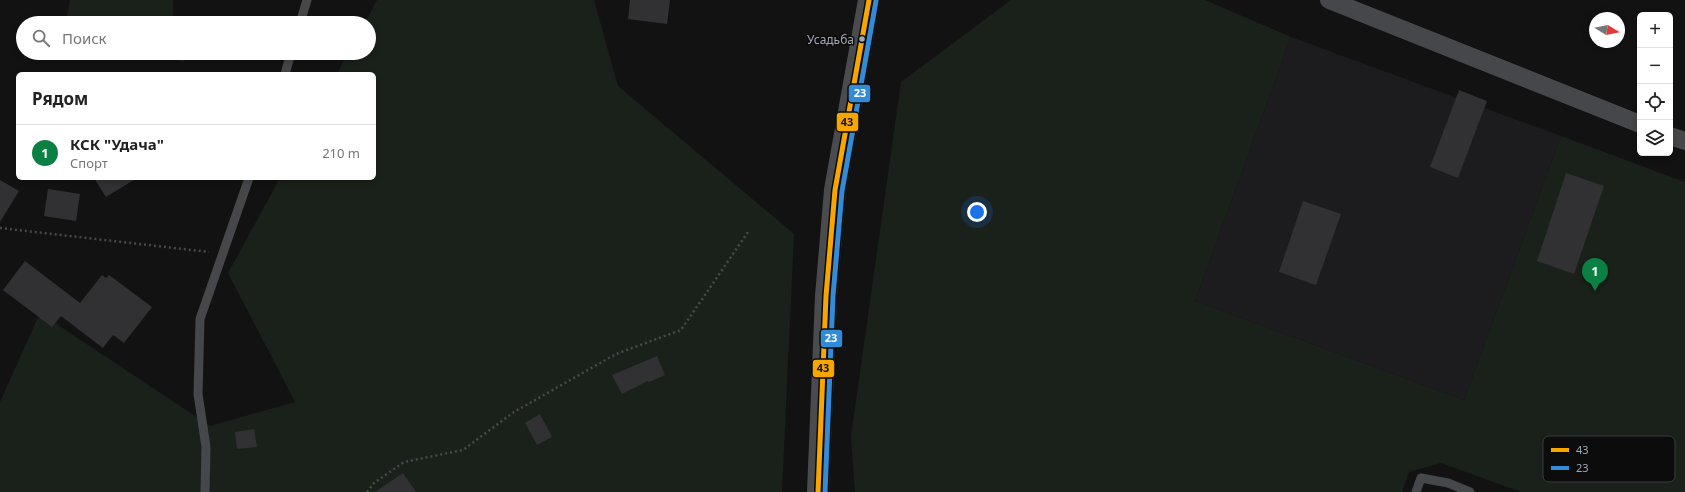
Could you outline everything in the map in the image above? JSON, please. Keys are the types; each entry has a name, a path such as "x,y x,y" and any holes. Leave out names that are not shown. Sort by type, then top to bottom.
{"street":[{"path":"818,492 826,296 835,190 868,0"},
{"path":"1329,0 1637,123"},
{"path":"1673,137 1685,141"}],"lane":[{"path":"302,16 307,0"},
{"path":"285,72 289,60"},
{"path":"205,492 206,447 198,394 200,319 248,180"},
{"path":"1416,492 1421,478 1448,483 1470,492"}],"path":[{"path":"0,228 223,254"},
{"path":"366,492 374,483 404,462 463,450 514,412 616,354 681,330 748,232"}],"shaded area":[{"path":"70,0 173,0 173,16 67,16"},
{"path":"377,0 594,0 618,86 794,234 782,492 0,492 0,402 40,313 210,426 295,402 228,273 279,180 376,180 376,72 338,72 344,60 376,60 376,16 369,16"},
{"path":"1011,0 1205,0 1291,37 1195,301 1464,400 1561,136 1685,182 1685,492 1521,492 1441,463 1409,472 1402,492 855,492 851,436 901,82"},
{"path":"1291,37 1561,136 1464,400 1195,301"}],"building":[{"path":"630,0 670,0 667,24 628,19"},
{"path":"1459,90 1487,101 1458,178 1430,167"},
{"path":"1566,173 1604,186 1574,274 1537,261"},
{"path":"0,180 19,191 0,222"},
{"path":"95,180 134,180 106,197"},
{"path":"48,189 80,194 76,221 44,216"},
{"path":"1303,201 1341,214 1316,285 1279,272"},
{"path":"25,261 80,303 102,275 106,278 109,275 152,307 124,343 113,335 103,348 61,316 52,327 3,290"},
{"path":"657,356 665,375 649,382 648,381 622,394 612,375"},
{"path":"540,414 552,437 537,445 525,423"},
{"path":"254,429 257,447 237,449 235,432"},
{"path":"403,473 416,492 375,492"}],"transit line":[{"name":"43","path":"818,492 826,296 835,190 869,0"},
{"name":"23","path":"825,492 833,296 842,191 876,1"}],"place":[{"name":"Усадьба","path":"862,39"},
{"name":"КСК \"Удача\"","path":"1595,291"}]}
